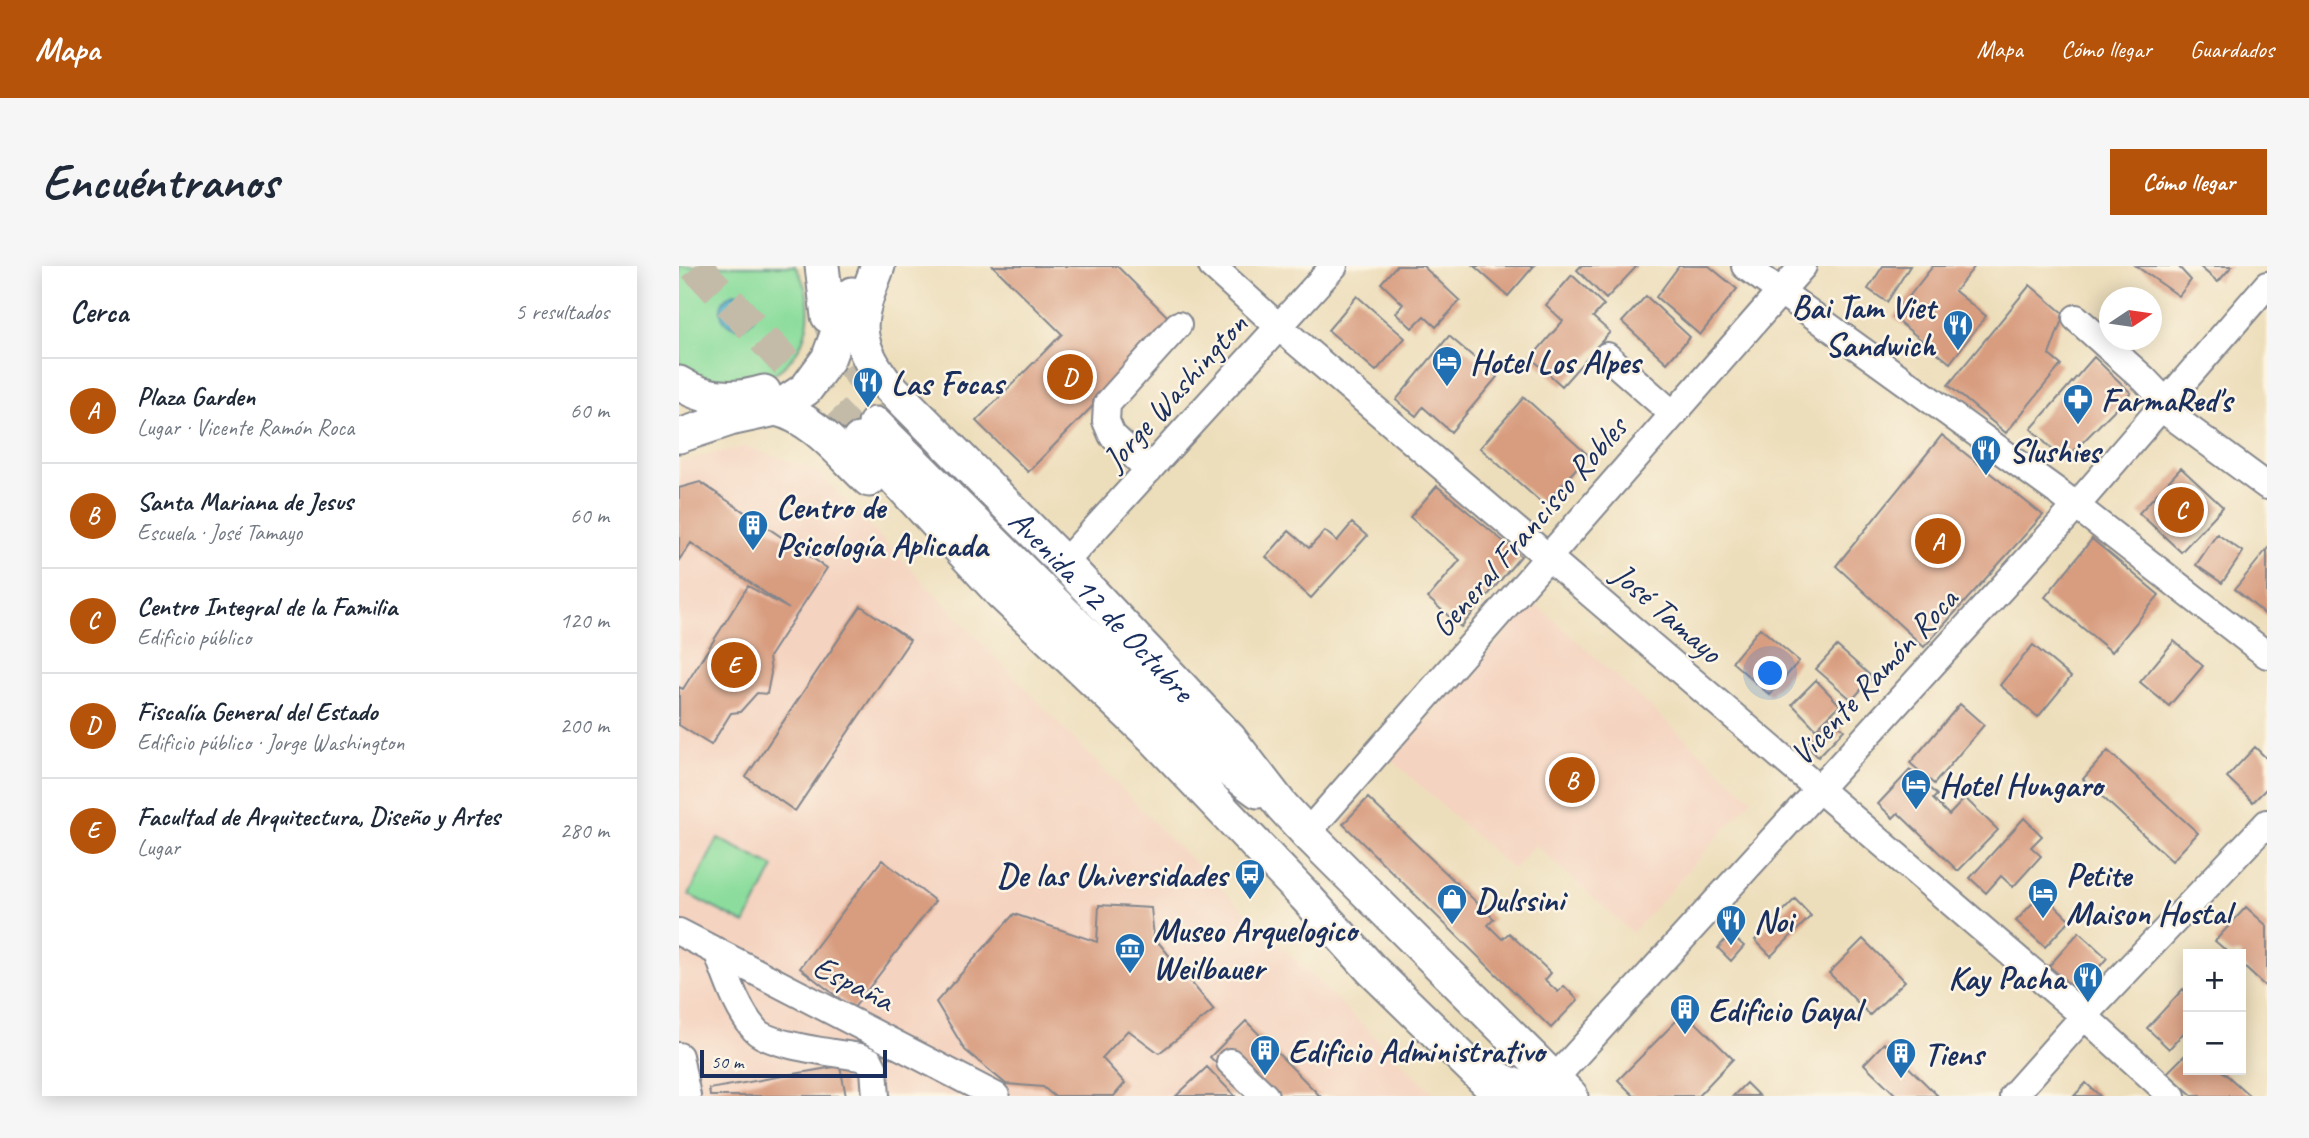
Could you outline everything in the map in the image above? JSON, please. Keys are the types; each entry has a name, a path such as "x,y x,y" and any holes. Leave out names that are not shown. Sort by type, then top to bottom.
{"main road":[{"path":"822,266 828,316"},
{"path":"679,436 776,409 806,389 828,359 839,325 865,266"},
{"name":"Avenida 12 de Octubre","path":"878,266 861,327 863,345 869,360 894,391 1064,563 1230,739 1281,806 1563,1088"},
{"path":"679,383 701,395 741,398 786,385 828,359"},
{"name":"Avenida 12 de Octubre","path":"776,409 787,411 810,424 1103,704 1153,737"},
{"name":"Avenida 12 de Octubre","path":"1281,806 1233,775 1210,740 875,425 1001,593 1153,737 1372,970 1501,1096"},
{"path":"1455,1051 1520,1090 1563,1088"}],"street":[{"name":"José Tamayo","path":"1212,266 1279,327 2084,1016 2172,1096"},
{"name":"Jorge Washington","path":"1064,563 1334,266"},
{"path":"1745,266 2076,506 2267,655"},
{"name":"General Francisco Robles","path":"1307,833 1803,266"},
{"name":"Vicente Ramón Roca","path":"1563,1088 1818,788 2076,506 2267,285"},
{"path":"2076,318 2144,379 2163,405 2267,486"},
{"path":"1149,470 1112,435 1105,421 1107,404 1178,325"},
{"path":"1607,356 1673,414"},
{"path":"2013,1096 2084,1016 2267,823"},
{"name":"España","path":"679,932 996,1096"},
{"path":"717,951 739,1006 757,1032 777,1042 870,1061 874,1069 876,1096"},
{"path":"679,1055 687,1096"},
{"path":"1230,1062 1265,1096"}],"shaded area":[{"path":"745,446 817,471 1174,843 1437,1096 679,1096 679,462"},
{"path":"1534,602 1752,799 1632,933 1535,845 1513,870 1392,760"}],"green space":[{"path":"679,266 795,266 803,281 809,312 802,342 794,356 769,377 742,388 723,386 682,368 679,365"},
{"path":"718,838 774,867 745,924 689,895"}],"water":[{"path":"738,293 750,298 755,310 750,322 738,327 726,322 721,310 726,298"}],"building":[{"path":"993,266 1117,266 1174,323 1028,472 976,421 1062,334"},
{"path":"1396,266 1423,266 1460,301 1436,327 1424,316 1412,328 1396,313 1403,304 1381,283"},
{"path":"1474,266 1534,266 1508,296"},
{"path":"1581,266 1637,266 1606,299 1577,270"},
{"path":"1679,266 1709,266 1737,289 1700,335 1656,297"},
{"path":"1883,266 1910,266 1887,302 1868,289"},
{"path":"1933,266 1975,266 1955,291 1986,316 1950,363 1893,317"},
{"path":"2136,266 2178,266 2191,280 2179,296"},
{"path":"2199,266 2232,266 2218,282"},
{"path":"1572,275 1604,305 1593,317 1610,332 1562,386 1531,358 1563,321 1546,305"},
{"path":"2030,285 2064,314 2049,355 2061,365 2006,433 1948,385"},
{"path":"1357,296 1405,338 1376,371 1328,330"},
{"path":"1646,296 1690,337 1667,363 1622,322"},
{"name":"Hotel Los Alpes","path":"1449,336 1497,377 1451,432 1423,407 1416,416 1396,400"},
{"path":"2094,357 2131,393 2064,461 2031,429"},
{"path":"1524,397 1588,455 1544,505 1480,448"},
{"path":"1942,435 2043,515 1924,647 1836,566"},
{"path":"2181,468 2223,507 2181,552 2139,513"},
{"path":"700,482 827,568 769,657 771,673 767,694 757,693 740,712 731,713 711,745 679,725 679,687 683,689 748,586 789,609 691,543 679,560 679,488"},
{"path":"1437,486 1521,556 1461,627 1428,598 1460,560 1410,517"},
{"path":"1352,523 1367,536 1311,598 1266,557 1289,531 1309,548 1325,531 1337,541"},
{"path":"2217,534 2243,552 2222,583 2196,565"},
{"path":"2092,539 2159,595 2112,652 2045,597"},
{"path":"2267,549 2267,616 2235,589"},
{"path":"861,606 910,640 795,811 746,777"},
{"path":"1760,628 1799,661 1770,695 1732,662"},
{"path":"2174,641 2203,666 2169,706 2140,682"},
{"path":"2033,645 2071,677 2038,717 2000,685"},
{"path":"1837,646 1872,677 1852,700 1816,669"},
{"path":"1816,680 1840,705 1816,729 1792,704"},
{"path":"1960,704 1984,725 1934,784 1910,763"},
{"path":"1831,718 1844,730 1818,757 1806,745"},
{"path":"2255,747 2267,759 2267,788 2253,802 2227,777"},
{"path":"2108,751 2198,833 2172,861 2083,779"},
{"name":"Hotel Hungaro","path":"1910,770 1937,795 1933,799 1949,815 1965,798 1998,830 1958,871 1898,813 1893,818 1878,804"},
{"path":"1368,798 1494,919 1488,925 1502,939 1509,933 1551,973 1545,980 1558,992 1564,986 1578,1000 1551,1028 1343,824"},
{"path":"2024,818 2042,836 2031,847 2041,856 2013,887 2001,876 1986,893 1970,878"},
{"path":"882,860 935,901 853,1009 800,968"},
{"name":"Petite Maison Hostal","path":"2042,893 2070,920 2045,947 2016,921"},
{"path":"1795,899 1811,916 1771,956 1755,940"},
{"path":"1099,905 1151,908 1154,937 1214,1010 1159,1053 1128,1030 1102,1058 1125,1083 1114,1096 1054,1096 1043,1087 1006,1084 965,1050 936,1002 1014,914 1097,942"},
{"path":"2246,907 2267,926 2267,988 2246,969 2246,949 2224,949 2215,941"},
{"path":"2079,932 2107,958 2078,992 2049,966"},
{"name":"Noi","path":"1730,934 1744,946 1731,961 1718,948"},
{"path":"1863,939 1905,981 1870,1015 1829,973"},
{"path":"2183,989 2183,1034 2169,1049 2147,1028"},
{"name":"Edificio Gayal","path":"1685,1012 1733,1059 1698,1096 1634,1096 1618,1080"},
{"name":"Edificio Administrativo","path":"1246,1021 1320,1096 1248,1096 1210,1057"},
{"name":"Tiens","path":"1884,1043 1938,1096 1897,1096 1864,1064"},
{"path":"2183,1057 2183,1075 2227,1075 2250,1096 2193,1096 2167,1073"},
{"path":"840,1066 846,1096 710,1096 709,1089"},
{"path":"1207,1067 1235,1096 1176,1096"},
{"path":"1746,1083 1759,1096 1733,1096"},
{"path":"2086,1083 2100,1096 2074,1096"}],"tunnel":[{"path":"695,266 859,440"},
{"path":"828,319 838,346 890,412"}],"place":[{"name":"Bai Tam Viet Sandwich","path":"1958,352"},
{"name":"Fiscalía General del Estado","path":"1070,377"},
{"name":"Hotel Los Alpes","path":"1447,388"},
{"name":"Las Focas","path":"868,409"},
{"name":"FarmaRed's","path":"2078,426"},
{"name":"Slushies","path":"1986,477"},
{"name":"Centro Integral de la Familia","path":"2181,510"},
{"name":"Plaza Garden","path":"1938,541"},
{"name":"Centro de Psicología Aplicada","path":"753,552"},
{"name":"Facultad de Arquitectura, Diseño y Artes","path":"734,665"},
{"name":"Santa Mariana de Jesus","path":"1572,780"},
{"name":"Hotel Hungaro","path":"1916,811"},
{"name":"De las Universidades","path":"1250,901"},
{"name":"Petite Maison Hostal","path":"2043,920"},
{"name":"Dulssini","path":"1452,926"},
{"name":"Noi","path":"1731,947"},
{"name":"Museo Arquelogico Weilbauer","path":"1130,975"},
{"name":"Kay Pacha","path":"2088,1004"},
{"name":"Edificio Gayal","path":"1685,1036"},
{"name":"Edificio Administrativo","path":"1265,1077"},
{"name":"Tiens","path":"1901,1080"}]}
